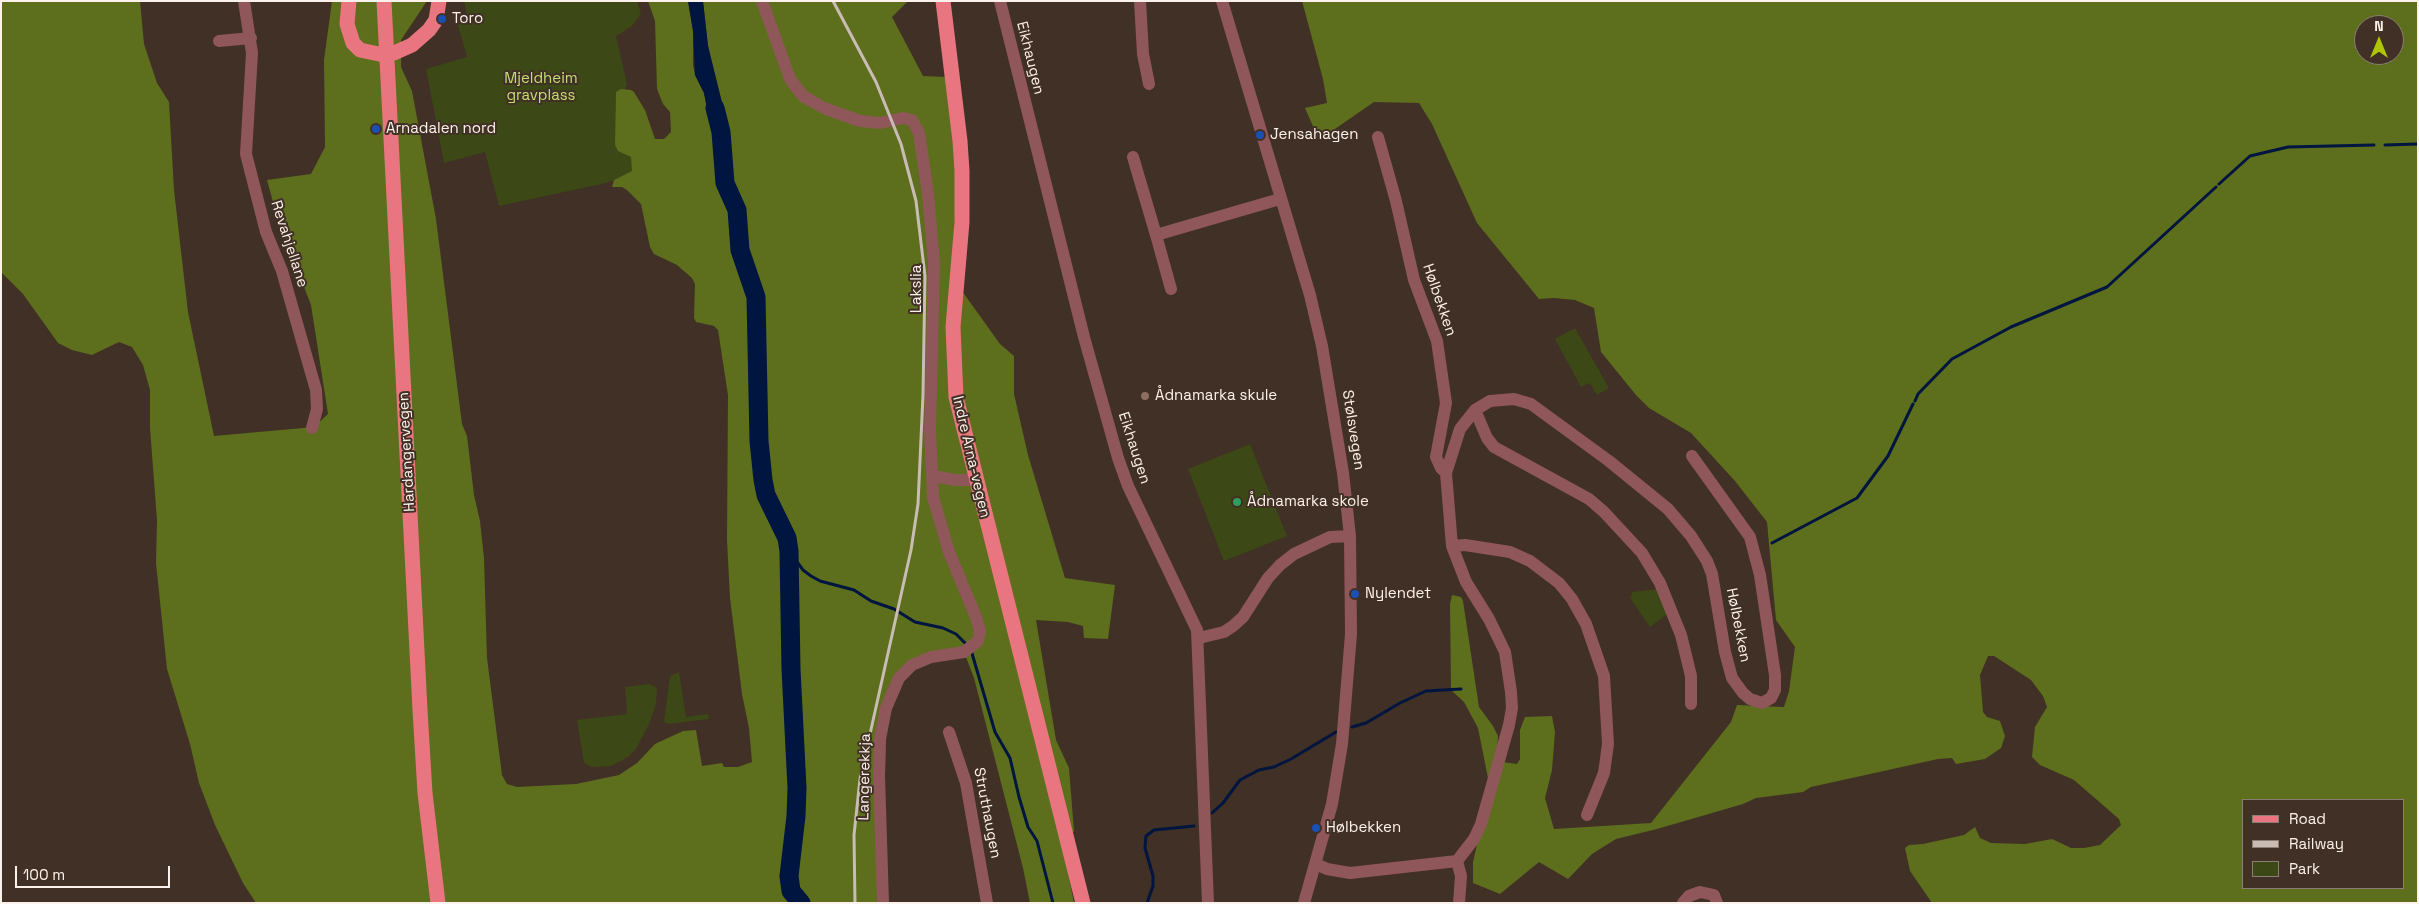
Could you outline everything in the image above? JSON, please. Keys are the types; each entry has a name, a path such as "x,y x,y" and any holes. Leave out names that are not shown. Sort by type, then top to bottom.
{"main road":[{"path":"349,1 347,24 353,43 360,50 379,54"},
{"name":"Hardangervegen","path":"384,1 420,710 425,793 438,903"},
{"path":"394,53 412,45 429,30 436,20 439,1"},
{"name":"Indre Arna-vegen","path":"943,1 962,172 962,222 953,327 953,371 959,419 1083,903"}],"street":[{"name":"Revahjellane","path":"244,1 251,38 252,78 246,154 266,232 282,271 316,390 317,409 312,428"},
{"name":"Lakslia","path":"762,1 790,80 803,96 824,108 846,117 872,123 908,118 912,120 919,133 932,233 934,296 930,430 933,476"},
{"name":"Eikhaugen","path":"1000,1 1079,319 1118,458 1128,486 1192,616 1198,638 1208,903"},
{"path":"1140,1 1143,54 1149,84"},
{"name":"Stølsvegen","path":"1222,1 1310,295 1322,346 1340,449 1350,536 1351,634 1346,710 1332,804 1304,903"},
{"path":"219,41 251,38"},
{"name":"Hølbekken","path":"1378,137 1396,201 1414,280 1437,341 1446,403 1436,457 1441,468 1446,473"},
{"path":"1133,158 1171,290"},
{"path":"1156,235 1280,199"},
{"name":"Hølbekken","path":"1457,861 1466,851 1481,824 1512,708 1505,652 1489,619 1466,582 1452,546 1446,473 1460,429 1475,410 1490,401 1502,399 1523,401 1531,404 1609,461 1668,509 1691,536 1707,561 1713,582 1724,652 1732,678 1742,693 1750,699 1762,703 1771,698 1776,684 1760,575 1753,546 1746,528 1692,456"},
{"path":"1475,410 1487,438 1494,447 1589,499 1604,512 1642,554 1660,583 1682,635 1691,676 1691,704"},
{"path":"933,476 955,480 975,480"},
{"name":"Langerekkja","path":"883,903 879,760 886,708 899,678 912,665 931,657 964,652 974,645 979,636 976,617 938,521 933,497 933,476"},
{"path":"1198,638 1224,632 1233,626 1243,617 1268,578 1280,564 1294,554 1330,537 1350,536"},
{"path":"1452,546 1465,545 1510,552 1530,561 1559,584 1572,599 1586,624 1604,676 1608,744 1604,773 1587,815"},
{"name":"Struthaugen","path":"949,732 966,784 986,903"},
{"path":"1316,864 1327,869 1350,873 1457,861 1461,876 1459,903"},
{"path":"1683,903 1689,896 1700,892 1714,895 1718,903"}],"green space":[{"path":"1,1 140,1 144,44 157,83 169,102 174,190 188,312 214,436 314,427 328,414 311,305 278,220 267,180 311,174 325,147 324,60 332,1 427,1 401,40 401,67 412,91 436,219 462,424 467,436 474,495 480,521 484,558 487,658 502,775 507,784 517,787 576,784 619,775 637,763 655,744 683,731 696,730 702,766 722,763 724,767 738,767 752,762 749,728 742,694 730,598 727,540 728,395 718,330 714,326 696,322 694,318 695,284 692,278 677,265 654,254 650,247 641,204 622,187 612,187 614,180 632,171 631,157 618,151 615,145 616,92 621,89 634,92 645,110 655,139 664,139 671,132 670,112 663,104 657,89 655,21 648,1 688,1 693,31 693,65 695,75 704,93 710,124 726,119 708,46 703,1 908,1 892,17 923,76 946,77 957,179 952,277 1000,344 1014,356 1014,394 1028,455 1065,578 1115,585 1108,639 1084,638 1083,626 1068,622 1036,620 1056,740 1069,768 1074,831 1062,842 1074,903 1030,903 1023,868 974,678 964,652 912,665 886,708 883,903 256,903 243,883 215,825 199,783 190,744 167,669 156,563 157,520 150,428 150,390 143,365 132,347 119,342 92,355 72,350 58,343 23,294 1,272"},
{"name":"Mjeldheim gravplass","path":"464,1 637,1 641,14 632,26 616,36 627,84 621,97 635,162 631,174 606,183 499,206 485,152 444,163 426,69 467,57 456,18 467,15"},
{"path":"1302,1 2418,1 2418,903 1932,903 1910,871 1905,848 1909,845 1923,844 1964,835 1975,827 1980,838 1991,843 2025,844 2052,839 2071,848 2084,848 2100,845 2121,825 2119,819 2074,780 2040,765 2032,757 2035,727 2047,707 2043,696 2031,680 1994,656 1988,656 1980,675 1983,712 1987,717 2000,721 2005,736 2001,748 1985,759 1956,764 1952,758 1938,759 1811,787 1803,792 1756,798 1743,804 1616,839 1592,854 1568,879 1539,862 1500,894 1473,883 1473,862 1490,788 1478,728 1464,702 1452,691 1451,687 1450,604 1452,595 1461,597 1463,601 1479,707 1498,736 1497,752 1502,762 1517,764 1520,759 1520,730 1525,717 1552,716 1555,732 1552,770 1545,798 1554,829 1651,823 1731,722 1737,705 1784,707 1789,691 1795,647 1776,620 1767,522 1735,481 1691,433 1649,408 1601,352 1594,308 1575,300 1539,299 1477,223 1432,124 1419,103 1374,102 1319,140 1305,108 1327,103 1323,79"},
{"path":"1575,328 1609,388 1597,395 1590,383 1581,387 1555,339"},
{"name":"Ådnamarka skole","path":"1250,444 1287,536 1224,561 1188,469"},
{"path":"1659,589 1670,612 1650,627 1630,598 1633,592"},
{"path":"679,672 686,717 708,714 709,719 668,724 664,722 670,676"},
{"path":"649,684 657,688 656,704 649,724 636,749 628,757 611,766 592,767 584,763 577,720 627,714 625,687"}],"water":[{"path":"688,1 703,1 708,46 726,119 726,130 721,132 716,131 710,124 704,93 695,75 693,31"}],"waterway":[{"path":"715,108 721,132 725,183 737,210 740,250 756,297 759,441 763,480 766,495 787,538 789,551 791,669 797,788 796,816 789,876 791,891 801,903"},
{"path":"2385,145 2418,144"},
{"path":"2219,184 2250,156 2288,147 2374,145"},
{"path":"1915,401 1918,394 1952,359 2011,327 2107,287 2216,187"},
{"path":"1772,543 1857,498 1888,456 1913,404"},
{"path":"789,551 803,570 820,581 854,590 871,601 894,609 915,622 943,628 956,634 967,645"},
{"path":"971,650 995,732 1010,758 1028,827 1037,841 1053,903"},
{"path":"1352,727 1366,723 1400,703 1426,691 1461,689"},
{"path":"1212,813 1223,803 1240,780 1259,770 1274,767 1291,759 1336,732"},
{"path":"1147,903 1153,886 1153,876 1145,848 1146,836 1154,830 1194,826"}],"railway":[{"path":"833,1 876,82 901,144 916,201 925,276 923,395 918,504 911,550 860,779 854,835 855,903"}],"place":[{"name":"Toro","path":"442,19"},
{"name":"Arnadalen nord","path":"376,129"},
{"name":"Jensahagen","path":"1260,135"},
{"name":"Ådnamarka skule","path":"1145,396"},
{"name":"Ådnamarka skole","path":"1237,502"},
{"name":"Nylendet","path":"1355,594"},
{"name":"Hølbekken","path":"1316,828"}]}
